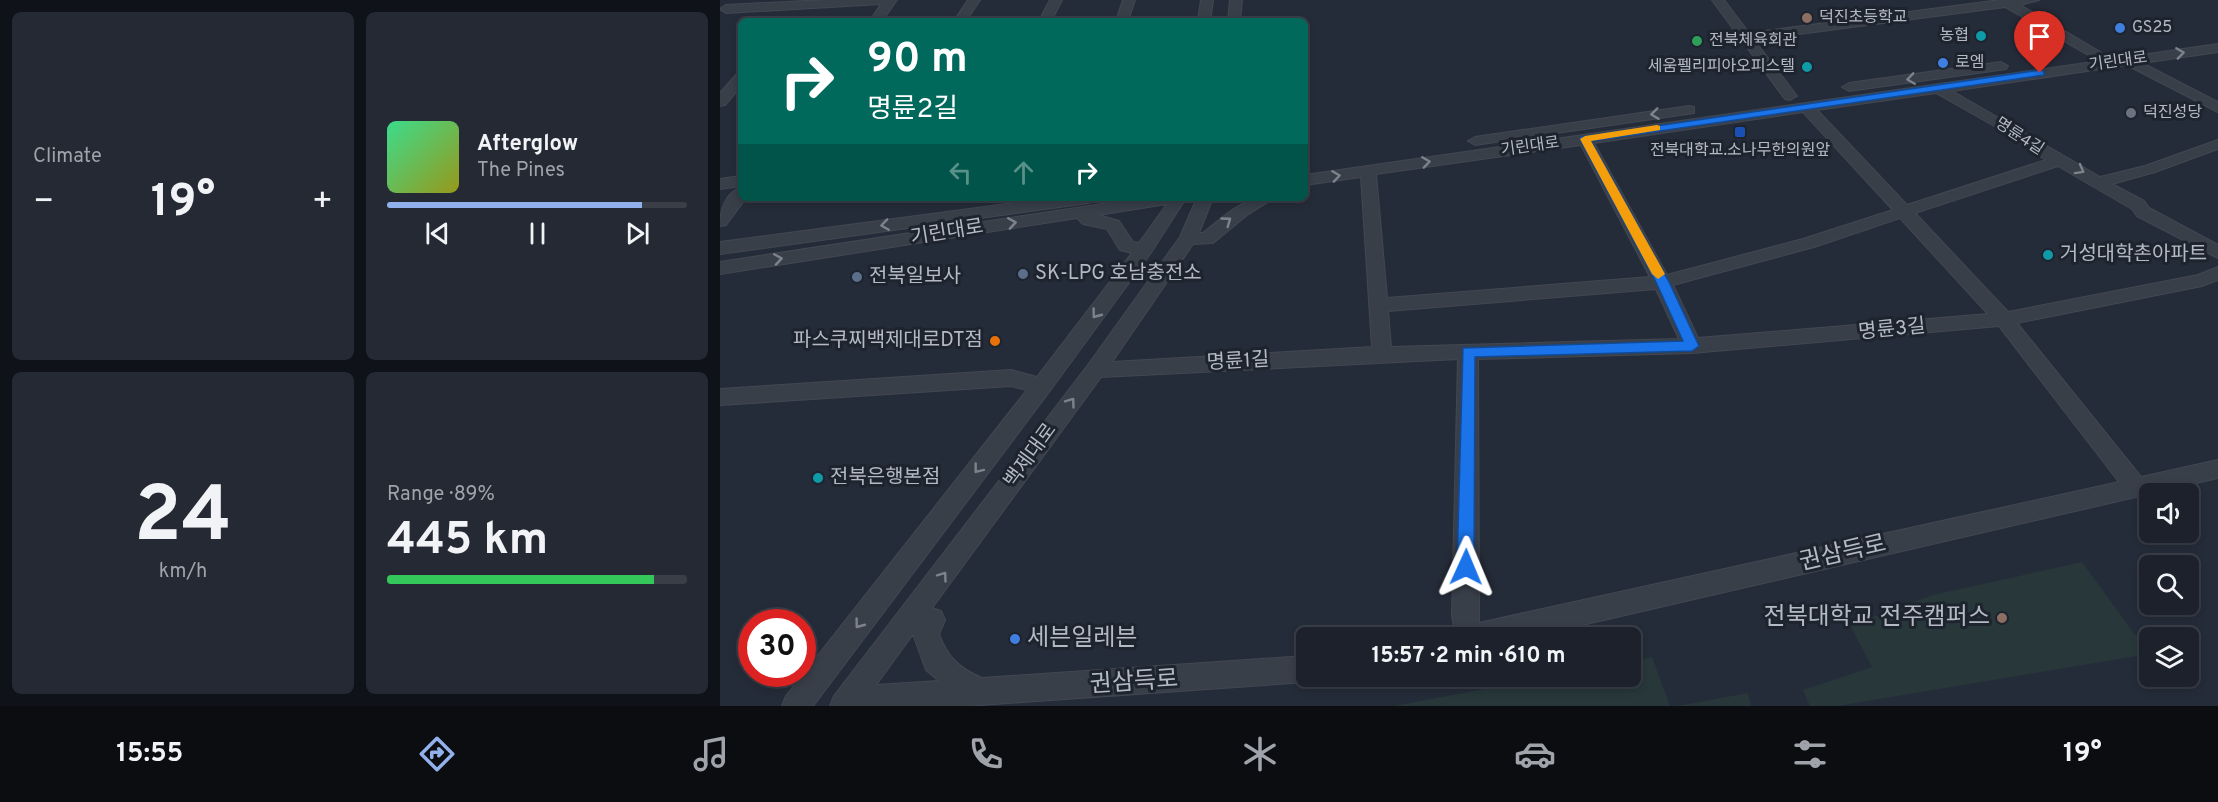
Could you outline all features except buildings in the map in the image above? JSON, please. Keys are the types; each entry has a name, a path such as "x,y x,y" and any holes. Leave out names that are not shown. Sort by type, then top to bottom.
{"street":[{"path":"725,5 891,0"},
{"path":"878,18 891,0"},
{"path":"962,18 974,0"},
{"path":"1047,18 1056,0"},
{"path":"1123,18 1129,0"},
{"path":"1204,18 1206,0"},
{"path":"1234,18 1236,0"},
{"path":"1719,0 1798,101 2004,319 2061,395 2137,488"},
{"path":"1747,37 2033,0"},
{"path":"796,18 810,2"},
{"name":"기린대로","path":"2005,2 2095,53"},
{"name":"기린대로","path":"1308,180 1585,139 1798,101 2095,53 2218,36"},
{"name":"기린대로","path":"1308,168 1798,101 1939,89 2218,48"},
{"path":"2127,60 2218,108"},
{"path":"720,102 733,86"},
{"name":"명륜4길","path":"1939,89 2026,138 2031,145 2058,161 2100,182 2138,205 2143,212 2218,252"},
{"path":"1585,139 1662,282 1692,346"},
{"path":"2100,182 2150,170 2218,144"},
{"path":"1379,305 1662,282 1808,243 2058,161"},
{"path":"1368,171 1382,354"},
{"path":"720,184 738,181"},
{"path":"720,221 738,197"},
{"path":"961,215 967,201"},
{"name":"기린대로","path":"720,248 961,215 1137,201"},
{"name":"백제대로","path":"796,706 1042,386 1170,214 1175,201"},
{"name":"백제대로","path":"844,706 915,614 1095,370 1188,238 1204,201"},
{"path":"1188,238 1207,239 1241,211 1260,201"},
{"path":"1085,205 1089,220 1104,219 1121,231 1126,246 1144,250"},
{"name":"기린대로","path":"720,268 1085,205"},
{"name":"명륜3길","path":"1692,346 2004,319 2210,277"},
{"name":"명륜1길","path":"1095,370 1382,354 1692,346"},
{"path":"1467,627 1465,615 1468,352"},
{"path":"720,397 1011,378 1042,386"},
{"name":"권삼득로","path":"1514,627 2218,469"},
{"path":"915,614 932,620 926,634 935,661 962,683 981,692"},
{"name":"권삼득로","path":"855,706 873,699 1296,670"}],"shaded area":[{"path":"2082,562 2139,640 2139,656 1838,706 1810,706 1803,690 1872,667 1850,625 1933,595"},
{"path":"1652,657 1670,706 1394,706 1495,687 1641,687 1641,659"},
{"path":"1748,693 1751,706 1677,706"}],"slow traffic":[{"path":"1657,128 1585,139 1658,274"}],"place":[{"name":"덕진초등학교","path":"1807,18"},
{"name":"GS25","path":"2120,28"},
{"name":"농협","path":"1981,36"},
{"name":"전북체육회관","path":"1697,41"},
{"name":"로엠","path":"1943,63"},
{"name":"세움펠리피아오피스텔","path":"1807,67"},
{"name":"덕진성당","path":"2131,113"},
{"name":"전북대학교.소나무한의원앞","path":"1740,132"},
{"name":"거성대학촌아파트","path":"2048,255"},
{"name":"SK-LPG 호남충전소","path":"1023,274"},
{"name":"전북일보사","path":"857,277"},
{"name":"파스쿠찌백제대로DT점","path":"995,341"},
{"name":"전북은행본점","path":"818,478"},
{"name":"전북대학교 전주캠퍼스","path":"2002,618"},
{"name":"세븐일레븐","path":"1015,639"}],"route":[{"path":"1466,567 1468,352 1692,346 1662,282 1585,139 2040,73"}]}
